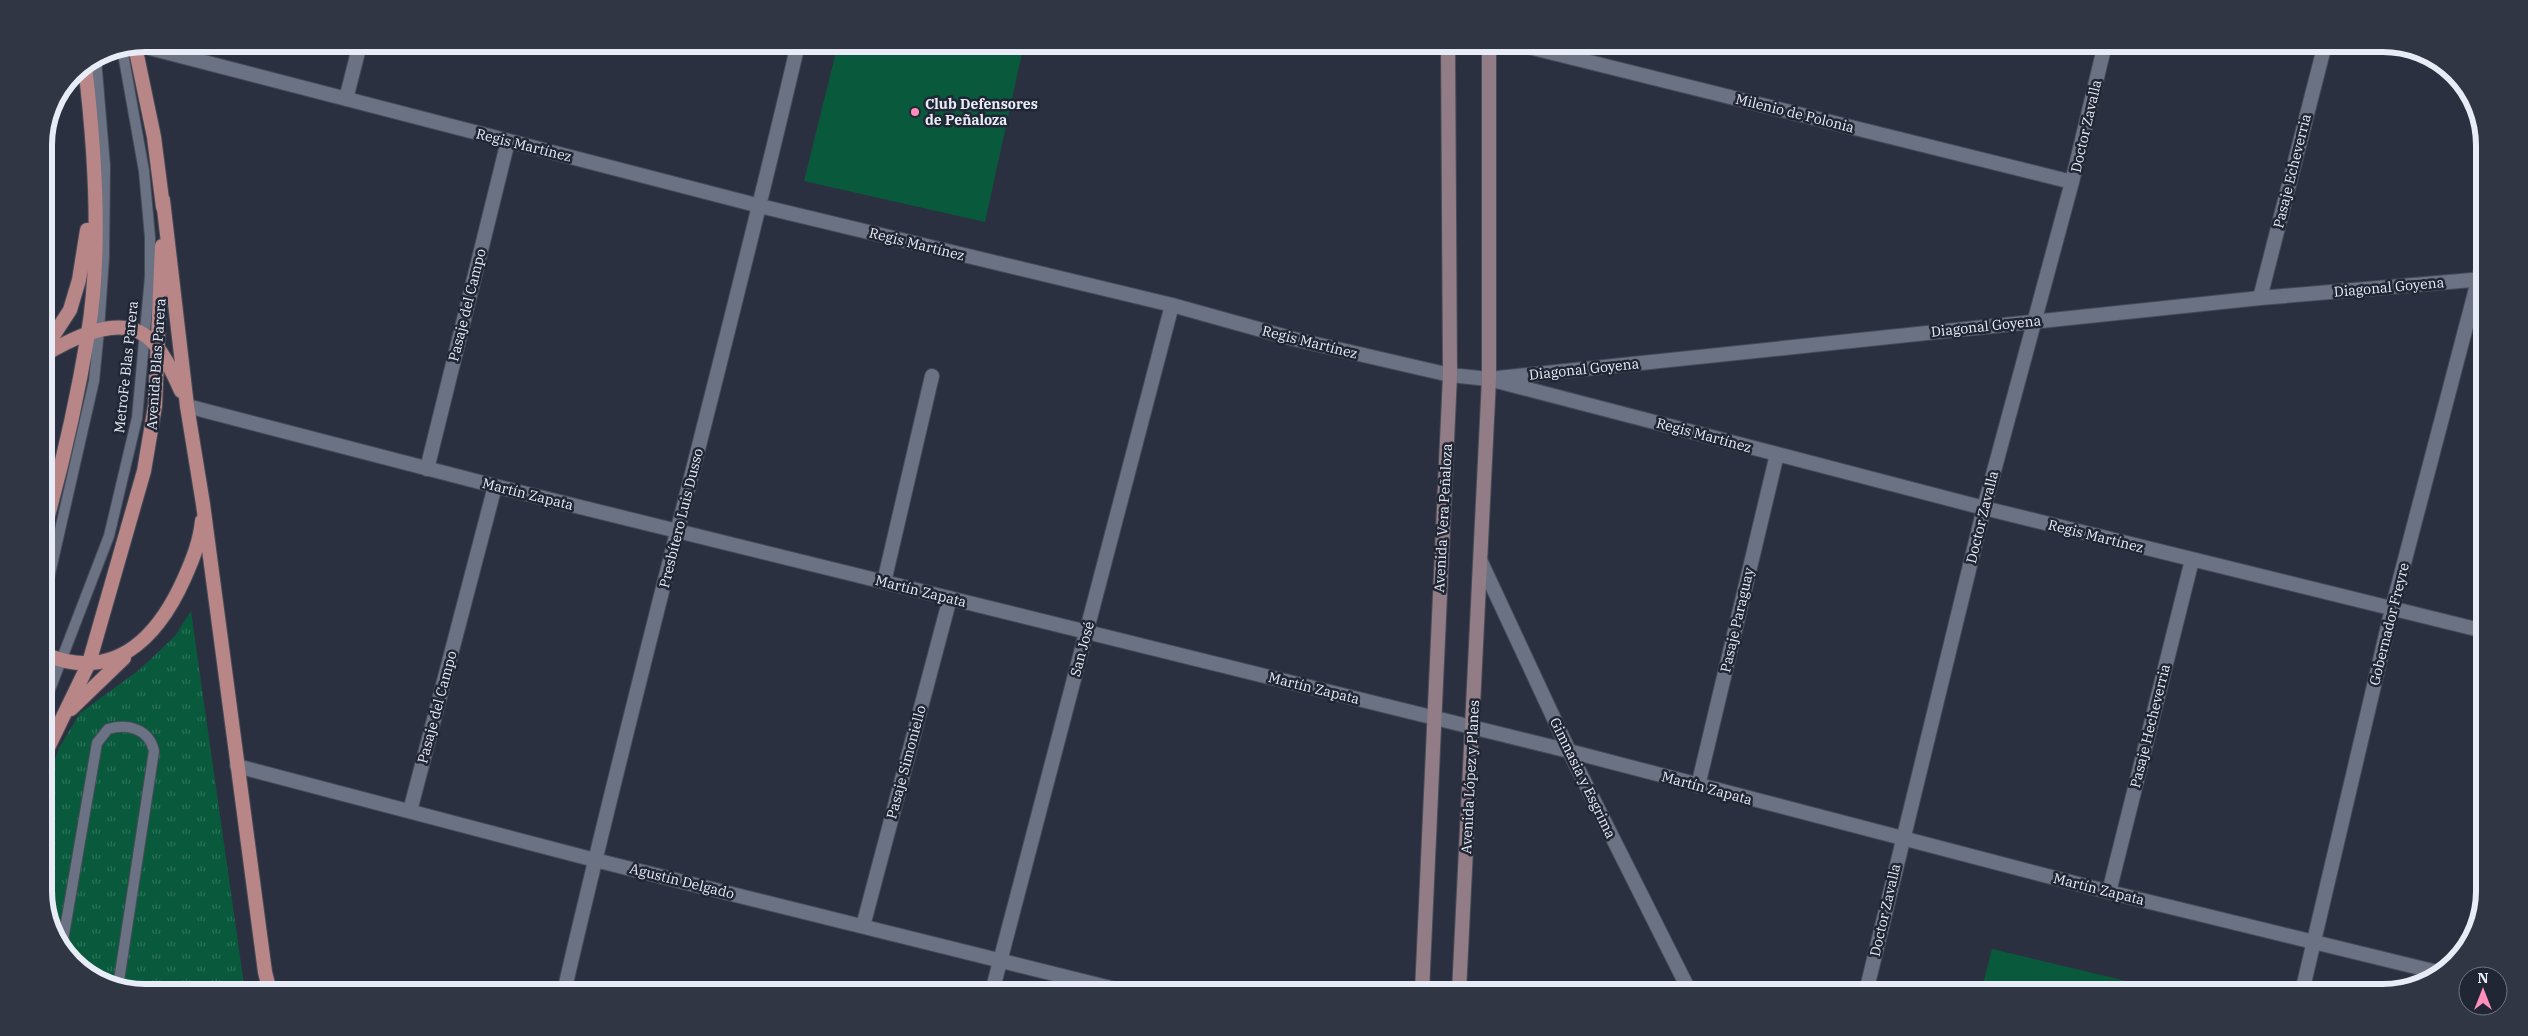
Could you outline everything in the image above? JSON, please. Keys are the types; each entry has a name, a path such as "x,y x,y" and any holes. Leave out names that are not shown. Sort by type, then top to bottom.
{"main road":[{"name":"Avenida Vera Peñaloza","path":"1422,984 1450,375 1448,52"},
{"path":"1481,562 1489,379 1489,52"},
{"name":"Avenida Blas Parera","path":"53,737 89,663 144,471 155,406 163,200 137,53"},
{"path":"52,497 94,331 95,169 86,75"},
{"path":"52,337 70,310 79,280 95,169"},
{"path":"163,200 187,406 204,504 237,766 268,984"},
{"path":"52,351 94,331 131,330 145,336 158,352 174,374 187,406"},
{"path":"53,740 72,708 143,642 166,614 191,564 200,534 204,504"},
{"name":"Avenida López y Planes","path":"1459,984 1481,562"},
{"path":"53,657 62,660 89,663 121,656 143,642"}],"street":[{"name":"Regis Martínez","path":"160,52 760,206 1172,306 1294,339 1450,375 1489,379 1984,508 2476,630"},
{"path":"346,99 358,52"},
{"name":"Presbítero Luis Dusso","path":"566,984 595,860 760,206 796,52"},
{"name":"Milenio de Polonia","path":"1549,52 2072,182"},
{"name":"Doctor Zavalla","path":"1868,984 1984,508 2072,182 2103,52"},
{"name":"Pasaje Echeverria","path":"2260,298 2323,52"},
{"name":"Pasaje del Campo","path":"427,469 508,141"},
{"name":"Diagonal Goyena","path":"1489,379 2260,298 2475,279"},
{"name":"Gobernador Freyre","path":"2304,984 2392,609 2475,300"},
{"name":"San José","path":"994,984 1172,306"},
{"path":"884,582 932,376"},
{"name":"Martín Zapata","path":"187,406 494,486 1569,751 2109,892 2430,970"},
{"name":"Pasaje Paraguay","path":"1698,786 1776,454"},
{"name":"Pasaje del Campo","path":"410,811 494,486"},
{"name":"Pasaje Hecheverria","path":"2109,892 2192,560"},
{"name":"Gimnasia y Esgrima","path":"1481,562 1569,751 1686,984"},
{"name":"Pasaje Simoniello","path":"863,926 950,598"},
{"name":"Agustín Delgado","path":"237,766 595,860 1096,984"}],"lane":[{"name":"MetroFe Blas Parera","path":"53,683 109,536 137,418 150,277 148,198 123,55"},
{"path":"53,563 94,381 94,331 104,257 105,166 97,66"},
{"path":"64,935 97,743 108,729 116,726 130,727 146,735 152,743 154,751 119,980"}],"green space":[{"name":"Club Defensores de Peñaloza","path":"836,52 1022,52 985,222 804,181"},
{"path":"191,611 244,984 146,984 116,979 89,964 72,947 65,937 54,909 53,765 59,748 80,713 139,670 175,636"},
{"path":"1992,949 2139,984 1983,984"}],"place":[{"name":"Club Defensores de Peñaloza","path":"915,112"}]}
